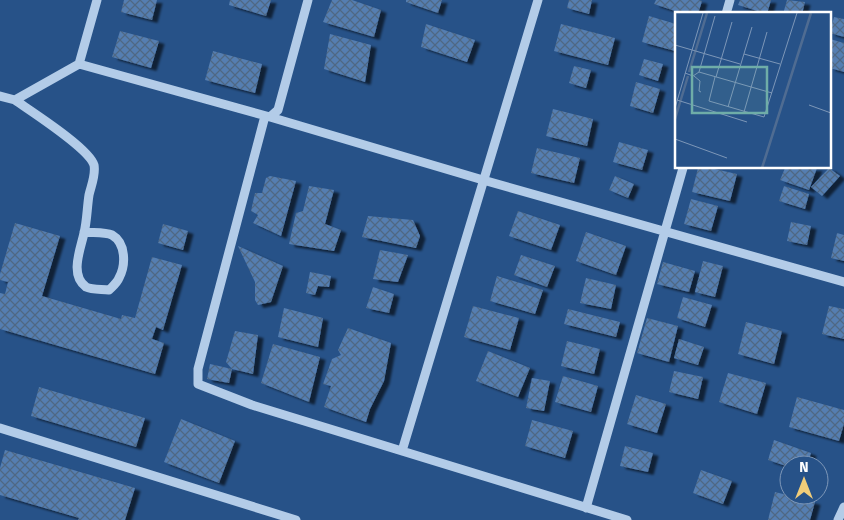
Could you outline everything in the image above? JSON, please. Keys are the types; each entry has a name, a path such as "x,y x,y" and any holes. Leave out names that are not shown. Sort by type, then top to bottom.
{"street":[{"path":"15,100 78,64 97,0"},
{"path":"308,0 278,110 267,116 198,369 198,384 252,405 627,520"},
{"path":"402,451 538,0"},
{"path":"78,64 267,116 483,180 844,282"},
{"path":"0,96 15,100 53,126 89,155 94,164 94,174 84,232 77,255 78,275 86,286 109,290 120,276 124,252 112,235 84,232"},
{"path":"586,508 683,169"},
{"path":"0,428 296,520"},
{"path":"838,520 844,506"}],"building":[{"path":"124,0 157,0 152,20 121,12"},
{"path":"230,0 271,0 266,16 229,5"},
{"path":"332,0 352,0 381,10 374,37 323,22"},
{"path":"406,0 442,0 438,13 406,2"},
{"path":"569,0 592,0 589,14 567,8"},
{"path":"656,0 702,1 699,12 678,12 654,4"},
{"path":"740,0 771,0 768,12 761,12 738,5"},
{"path":"787,0 805,2 802,12 784,12"},
{"path":"649,16 675,24 675,51 642,42"},
{"path":"834,17 844,19 844,37 832,34"},
{"path":"426,24 475,40 467,62 421,47"},
{"path":"561,24 615,38 608,65 554,51"},
{"path":"120,31 159,41 151,68 112,57"},
{"path":"330,34 371,45 365,82 324,69"},
{"path":"832,40 844,43 844,72 832,69"},
{"path":"213,51 262,64 255,93 205,80"},
{"path":"644,59 663,64 658,81 639,75"},
{"path":"574,66 591,70 586,88 569,83"},
{"path":"636,82 660,89 653,113 630,106"},
{"path":"553,109 593,119 587,146 546,136"},
{"path":"619,142 648,150 642,170 613,162"},
{"path":"537,148 580,158 574,183 531,173"},
{"path":"698,169 714,169 737,174 730,201 692,192"},
{"path":"785,169 817,169 809,190 780,180"},
{"path":"828,169 840,176 822,196 811,187"},
{"path":"270,176 296,181 281,236 253,223 258,215 251,211 255,193 262,193 266,178"},
{"path":"615,176 634,184 628,198 609,190"},
{"path":"309,186 334,190 325,224 341,230 334,251 289,244 296,213 303,211"},
{"path":"784,186 809,194 805,209 779,201"},
{"path":"691,199 718,206 711,231 684,224"},
{"path":"518,211 560,225 551,250 509,236"},
{"path":"368,216 413,220 420,236 416,248 362,237"},
{"path":"791,222 811,226 807,245 787,241"},
{"path":"15,223 60,236 42,296 121,319 122,315 135,318 152,257 182,265 163,330 156,327 152,339 164,343 155,374 0,329 0,293 5,294 8,282 0,280 0,274"},
{"path":"163,224 188,231 183,250 158,243"},
{"path":"586,232 626,246 616,275 576,261"},
{"path":"837,233 844,235 844,261 831,258"},
{"path":"238,246 283,266 271,302 258,305 255,300 255,282"},
{"path":"380,250 408,255 398,282 373,279"},
{"path":"521,255 555,266 547,287 514,275"},
{"path":"703,261 723,266 715,297 695,292"},
{"path":"663,262 695,271 689,292 657,284"},
{"path":"310,272 331,276 329,287 318,286 315,295 306,293"},
{"path":"497,276 543,290 535,314 490,301"},
{"path":"586,278 616,285 611,309 580,303"},
{"path":"373,287 394,294 389,313 366,308"},
{"path":"683,297 712,305 705,327 677,318"},
{"path":"473,306 519,318 510,350 464,337"},
{"path":"829,306 844,309 844,339 822,334"},
{"path":"284,308 323,318 318,347 278,337"},
{"path":"568,309 620,322 616,337 564,324"},
{"path":"647,318 678,326 669,362 637,353"},
{"path":"746,322 782,331 774,364 738,354"},
{"path":"348,328 391,343 384,381 370,409 366,422 324,407 331,386 323,384 332,359 341,355 338,350"},
{"path":"235,331 258,335 253,374 232,369 226,362"},
{"path":"679,339 704,347 698,365 674,358"},
{"path":"567,341 600,349 594,374 561,366"},
{"path":"273,344 320,357 309,402 261,383"},
{"path":"488,351 530,368 518,397 476,381"},
{"path":"210,364 232,369 229,383 207,379"},
{"path":"674,371 703,377 698,399 669,392"},
{"path":"728,373 766,383 757,414 719,402"},
{"path":"563,376 598,386 591,412 555,402"},
{"path":"532,378 550,381 544,411 526,408"},
{"path":"39,387 145,418 136,447 31,416"},
{"path":"636,395 666,404 657,433 627,424"},
{"path":"797,397 844,410 844,424 839,441 789,427"},
{"path":"181,419 235,441 219,483 164,462"},
{"path":"532,420 573,431 565,458 525,446"},
{"path":"774,440 811,453 810,455 779,455 779,464 768,460"},
{"path":"625,446 653,453 648,472 620,466"},
{"path":"5,450 135,488 125,520 78,520 79,518 0,495 0,468"},
{"path":"701,470 732,481 723,504 693,493"},
{"path":"775,492 779,493 779,505 814,505 810,520 768,520"}]}
